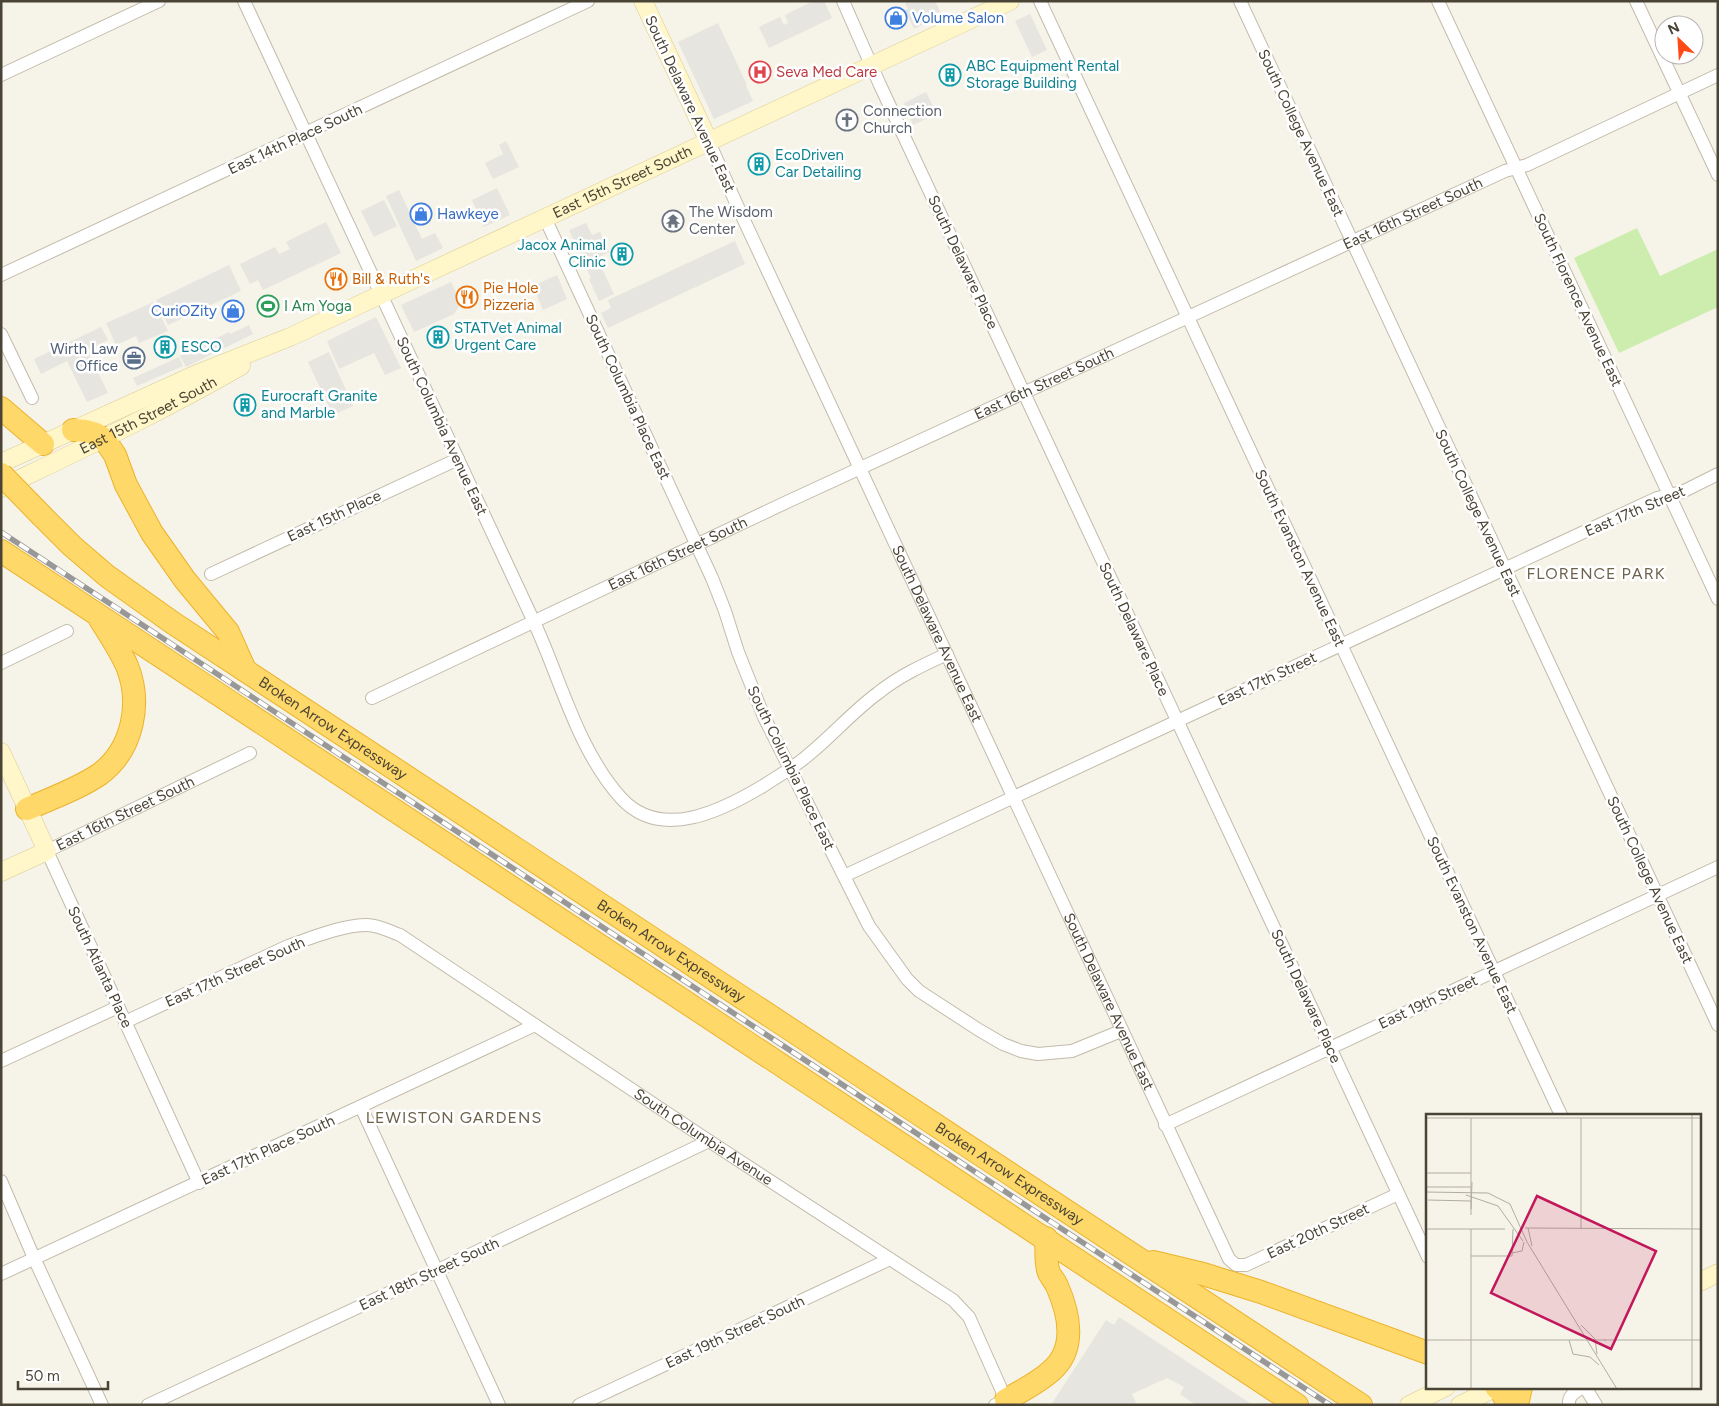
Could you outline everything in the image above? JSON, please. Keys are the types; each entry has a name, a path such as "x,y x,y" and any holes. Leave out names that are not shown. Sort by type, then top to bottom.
{"highway":[{"path":"1,408 43,444"},
{"path":"73,430 86,431 104,439 115,455 126,485 152,533 185,580 228,632 244,670"},
{"name":"Broken Arrow Expressway","path":"1,474 72,546 107,576 244,670 1361,1405"},
{"path":"1,551 1297,1405"},
{"path":"27,809 84,784 101,772 122,748 129,734 134,717 131,681 126,665 98,615"},
{"path":"1003,1403 1052,1371 1061,1361 1066,1349 1069,1336 1068,1322 1061,1297 1049,1272 1046,1238"},
{"path":"1140,1259 1204,1274 1244,1287 1426,1352"},
{"path":"1497,1388 1503,1394 1508,1405"},
{"path":"1517,1405 1521,1388"}],"main road":[{"name":"South Delaware Avenue East","path":"643,1 709,142"},
{"name":"East 15th Street South","path":"1,463 199,373 290,337 1010,1"},
{"name":"East 15th Street South","path":"1,488 104,439 207,386 290,337"},
{"name":"South Atlanta Place","path":"1,752 47,851"},
{"name":"East 16th Street South","path":"1,872 47,851"},
{"path":"1702,1281 1718,1274"},
{"path":"1409,1405 1444,1388"},
{"path":"1460,1405 1494,1388"}],"street":[{"path":"1,75 159,1"},
{"name":"South Columbia Avenue East","path":"244,1 534,622 570,712 604,776 622,799 635,810 650,817 670,820 689,819 734,803 791,769 809,755 855,711 879,692 919,667 947,654"},
{"name":"East 14th Place South","path":"1,275 588,1"},
{"name":"South Delaware Place","path":"843,1 1024,394 1426,1253"},
{"name":"South Evanston Avenue East","path":"1040,1 1561,1114"},
{"name":"South College Avenue East","path":"1240,1 1718,1025"},
{"name":"South Florence Avenue East","path":"1438,1 1718,599"},
{"path":"1636,1 1718,175"},
{"name":"East 16th Street South","path":"372,698 859,469 1352,242 1516,168 1527,165 1718,75"},
{"name":"South Delaware Avenue East","path":"709,142 859,469 947,654 1165,1125 1229,1260 1236,1265"},
{"name":"South Columbia Place East","path":"545,218 697,545 726,612 738,652 764,717 870,926 907,979 934,1002 1003,1044 1020,1051 1038,1054 1072,1052 1122,1032"},
{"path":"1,334 32,398"},
{"name":"East 15th Place","path":"211,574 458,459"},
{"name":"East 17th Street","path":"844,876 1657,498 1682,492 1718,474"},
{"path":"1,663 67,631"},
{"name":"East 16th Street South","path":"47,851 250,753"},
{"name":"South Atlanta Place","path":"47,851 198,1183"},
{"name":"East 19th Street","path":"1165,1125 1718,868"},
{"name":"South Columbia Avenue","path":"348,928 367,925 383,928 400,935 709,1141 953,1300 969,1317 1003,1403"},
{"name":"East 17th Street South","path":"125,1022 288,946 348,928"},
{"path":"1,1061 118,1007"},
{"name":"East 17th Place South","path":"1,1274 535,1025"},
{"path":"361,1107 499,1405"},
{"name":"East 18th Street South","path":"148,1405 709,1141"},
{"path":"1,1181 34,1258 102,1405"},
{"name":"East 20th Street","path":"1236,1265 1254,1261 1398,1194"},
{"name":"East 19th Street South","path":"579,1405 890,1259"},
{"path":"1569,1405 1569,1398 1573,1392 1582,1388"},
{"path":"1585,1388 1596,1405"}],"green space":[{"path":"1637,228 1660,276 1718,249 1718,307 1619,353 1574,258"}],"shaded area":[{"path":"813,1 824,1 832,18 769,48 759,27 780,17 784,25 788,23 785,15"},
{"path":"909,1 935,1 942,15 914,29 905,10 908,9 905,3"},
{"path":"1030,14 1047,50 1032,57 1015,21"},
{"path":"718,23 753,101 714,119 678,42"},
{"path":"926,92 937,114 913,125 904,103"},
{"path":"506,141 519,167 493,179 485,163 503,154 499,145"},
{"path":"497,188 510,215 484,227 472,200"},
{"path":"399,190 422,239 435,233 443,248 416,261 386,196"},
{"path":"384,200 397,226 374,237 361,211"},
{"path":"326,222 341,253 263,290 258,280 250,284 240,264 275,247 279,254 290,249 286,242"},
{"path":"586,223 592,235 600,232 609,252 597,258 614,294 599,301 589,279 591,278 569,230"},
{"path":"735,241 745,264 608,328 601,313 611,308 608,300"},
{"path":"229,265 241,291 168,325 156,300"},
{"path":"557,275 567,299 543,310 533,286"},
{"path":"451,282 461,303 454,314 414,332 401,305"},
{"path":"154,302 168,331 139,343 136,336 116,345 106,323"},
{"path":"376,317 401,368 385,375 374,353 339,369 327,341"},
{"path":"249,325 253,334 186,367 180,356 229,332 230,334"},
{"path":"101,327 108,340 87,350 108,393 87,402 67,361 41,374 34,359"},
{"path":"329,352 353,406 333,415 308,362"},
{"path":"179,357 183,366 137,386 133,378"},
{"path":"1119,1317 1253,1405 1196,1405 1180,1394 1184,1387 1167,1378 1132,1394 1137,1405 1051,1405 1106,1320 1114,1325"}],"railway":[{"path":"1,532 1330,1405"}],"place":[{"name":"Volume Salon","path":"896,18"},
{"name":"Seva Med Care","path":"760,72"},
{"name":"ABC Equipment Rental Storage Building","path":"950,75"},
{"name":"Connection Church","path":"847,120"},
{"name":"EcoDriven Car Detailing","path":"759,164"},
{"name":"Hawkeye","path":"421,214"},
{"name":"The Wisdom Center","path":"673,221"},
{"name":"Jacox Animal Clinic","path":"622,254"},
{"name":"Bill & Ruth's","path":"336,279"},
{"name":"Pie Hole Pizzeria","path":"467,297"},
{"name":"I Am Yoga","path":"268,306"},
{"name":"CuriOZity","path":"233,311"},
{"name":"STATVet Animal Urgent Care","path":"438,337"},
{"name":"ESCO","path":"165,347"},
{"name":"Wirth Law Office","path":"134,358"},
{"name":"Eurocraft Granite and Marble","path":"245,405"}],"district":[{"name":"FLORENCE PARK","path":"1596,573"},
{"name":"LEWISTON GARDENS","path":"454,1117"}]}
